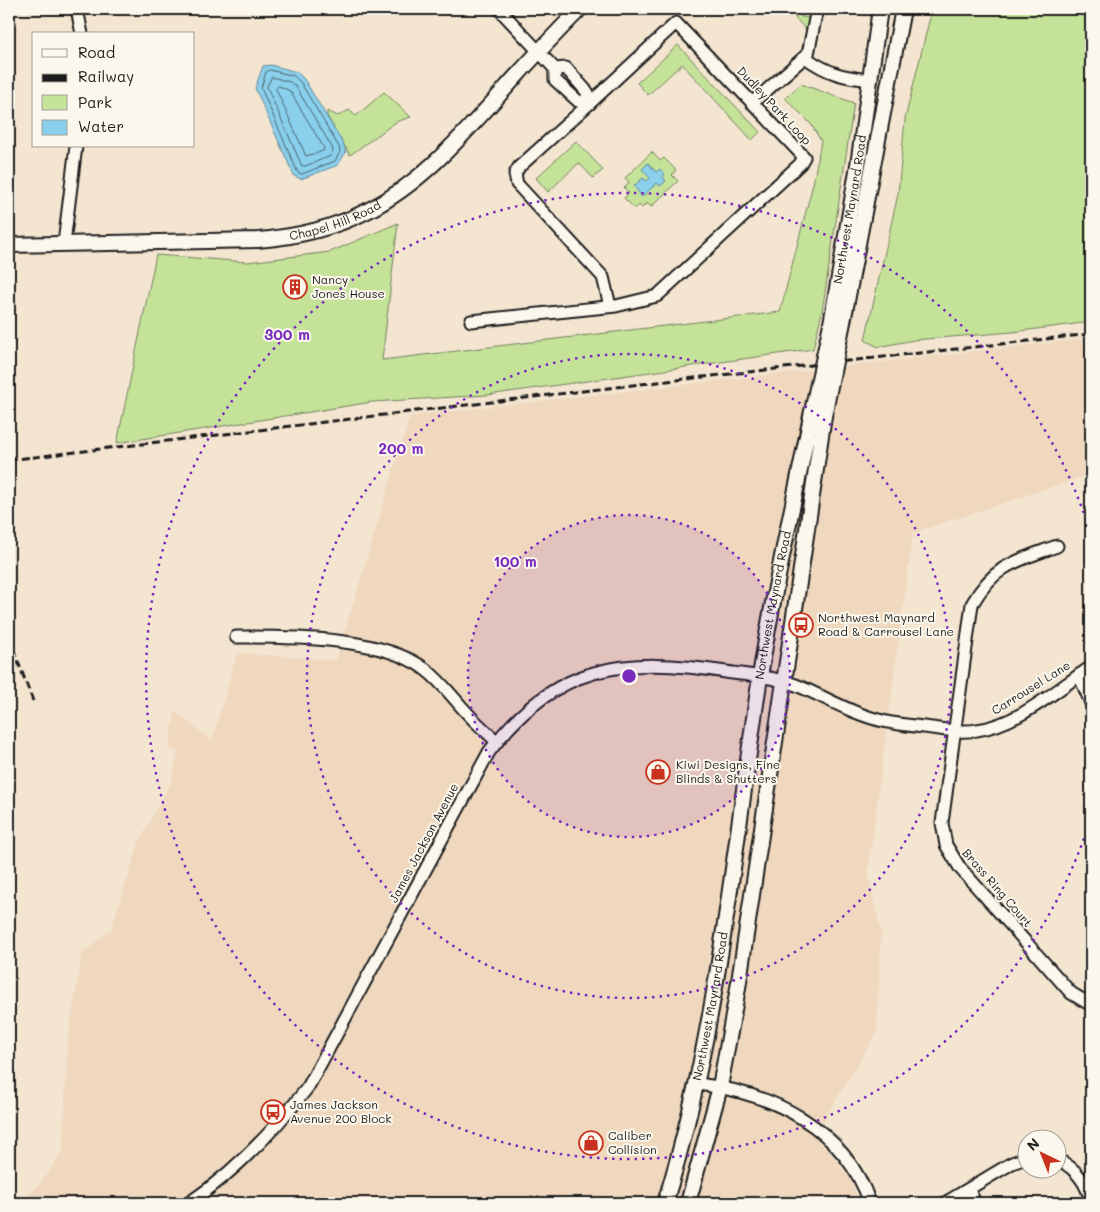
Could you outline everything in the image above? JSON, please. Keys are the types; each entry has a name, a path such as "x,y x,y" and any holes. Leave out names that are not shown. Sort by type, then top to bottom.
{"main road":[{"name":"Chapel Hill Road","path":"9,245 258,240 293,237 327,228 366,212 401,191 462,136 580,9"},
{"name":"Northwest Maynard Road","path":"837,323 880,9"},
{"name":"Northwest Maynard Road","path":"665,1203 698,1084 715,993 760,676 818,416 903,9"},
{"name":"Northwest Maynard Road","path":"688,1203 720,1087 738,988 783,681 818,416"}],"street":[{"path":"77,9 82,32"},
{"path":"499,9 555,69 566,68 588,93 587,103"},
{"path":"752,103 808,54 817,9"},
{"name":"Dudley Park Loop","path":"470,321 610,306 657,296 800,164 804,157 676,23 587,103 519,167 515,174 517,184 603,277 610,306"},
{"path":"805,57 821,69 835,75 870,80"},
{"path":"64,243 76,148"},
{"name":"Brass Ring Court","path":"1057,546 1005,566 991,576 972,604 953,731 942,823 945,841 950,854 1071,993 1091,1005"},
{"path":"236,637 277,637 364,645 406,658 424,668 447,688 474,721 497,742"},
{"name":"James Jackson Avenue","path":"189,1203 226,1177 249,1156 269,1135 308,1087 460,804 497,742 526,710 549,693 573,680 613,667 647,664 683,665 783,681"},
{"name":"Carrousel Lane","path":"783,681 884,722 953,731 975,731 994,727 1018,715 1091,667"},
{"path":"1079,675 1091,703"},
{"path":"698,1084 720,1087 772,1102 810,1123 849,1162 863,1186 870,1203"},
{"path":"945,1203 1018,1161"},
{"path":"1068,1168 1080,1177 1090,1195 1091,1203"},
{"path":"969,1190 975,1203"}],"shaded area":[{"path":"1091,338 1091,474 913,533 868,871 881,933 877,1032 824,1120 812,1135 831,1153 849,1177 860,1203 22,1203 46,1176 63,1150 67,1047 82,954 111,929 140,840 172,780 178,750 169,749 175,711 212,741 237,653 336,660 410,416"}],"green space":[{"path":"787,9 803,9 801,17 810,18 809,28 806,30"},
{"path":"932,9 1091,9 1091,322 1013,332 914,340 878,347 865,340 898,194 905,119"},
{"path":"678,45 760,132 752,140 682,64 648,95 637,83"},
{"path":"801,84 854,103 822,312 813,349 488,395 372,402 117,443 156,255 248,262 330,252 398,223 382,360 780,312 813,184 821,141 811,124 785,98"},
{"path":"384,92 411,117 396,122 350,155 327,116 327,111 338,116 349,110 356,116"},
{"path":"576,141 603,170 593,178 579,163 548,192 536,178"},
{"path":"652,152 660,161 664,158 676,170 672,175 678,181 651,207 647,203 642,208 639,205 635,209 624,198 629,193 624,188 629,182 625,178"}],"water":[{"path":"271,65 297,72 304,79 344,145 346,152 338,165 301,179 294,176 255,88 263,66"},
{"path":"648,163 656,172 660,169 665,174 663,177 666,181 660,186 657,183 642,197 634,186 643,178 647,181 650,178 642,169"}],"railway":[{"path":"9,460 658,382 1091,334"},
{"path":"9,638 33,701"}],"place":[{"name":"Nancy Jones House","path":"295,287"},
{"name":"Northwest Maynard Road & Carrousel Lane","path":"801,625"},
{"name":"Kiwi Designs, Fine Blinds & Shutters","path":"658,772"},
{"name":"James Jackson Avenue 200 Block","path":"273,1112"},
{"name":"Caliber Collision","path":"591,1143"}]}
